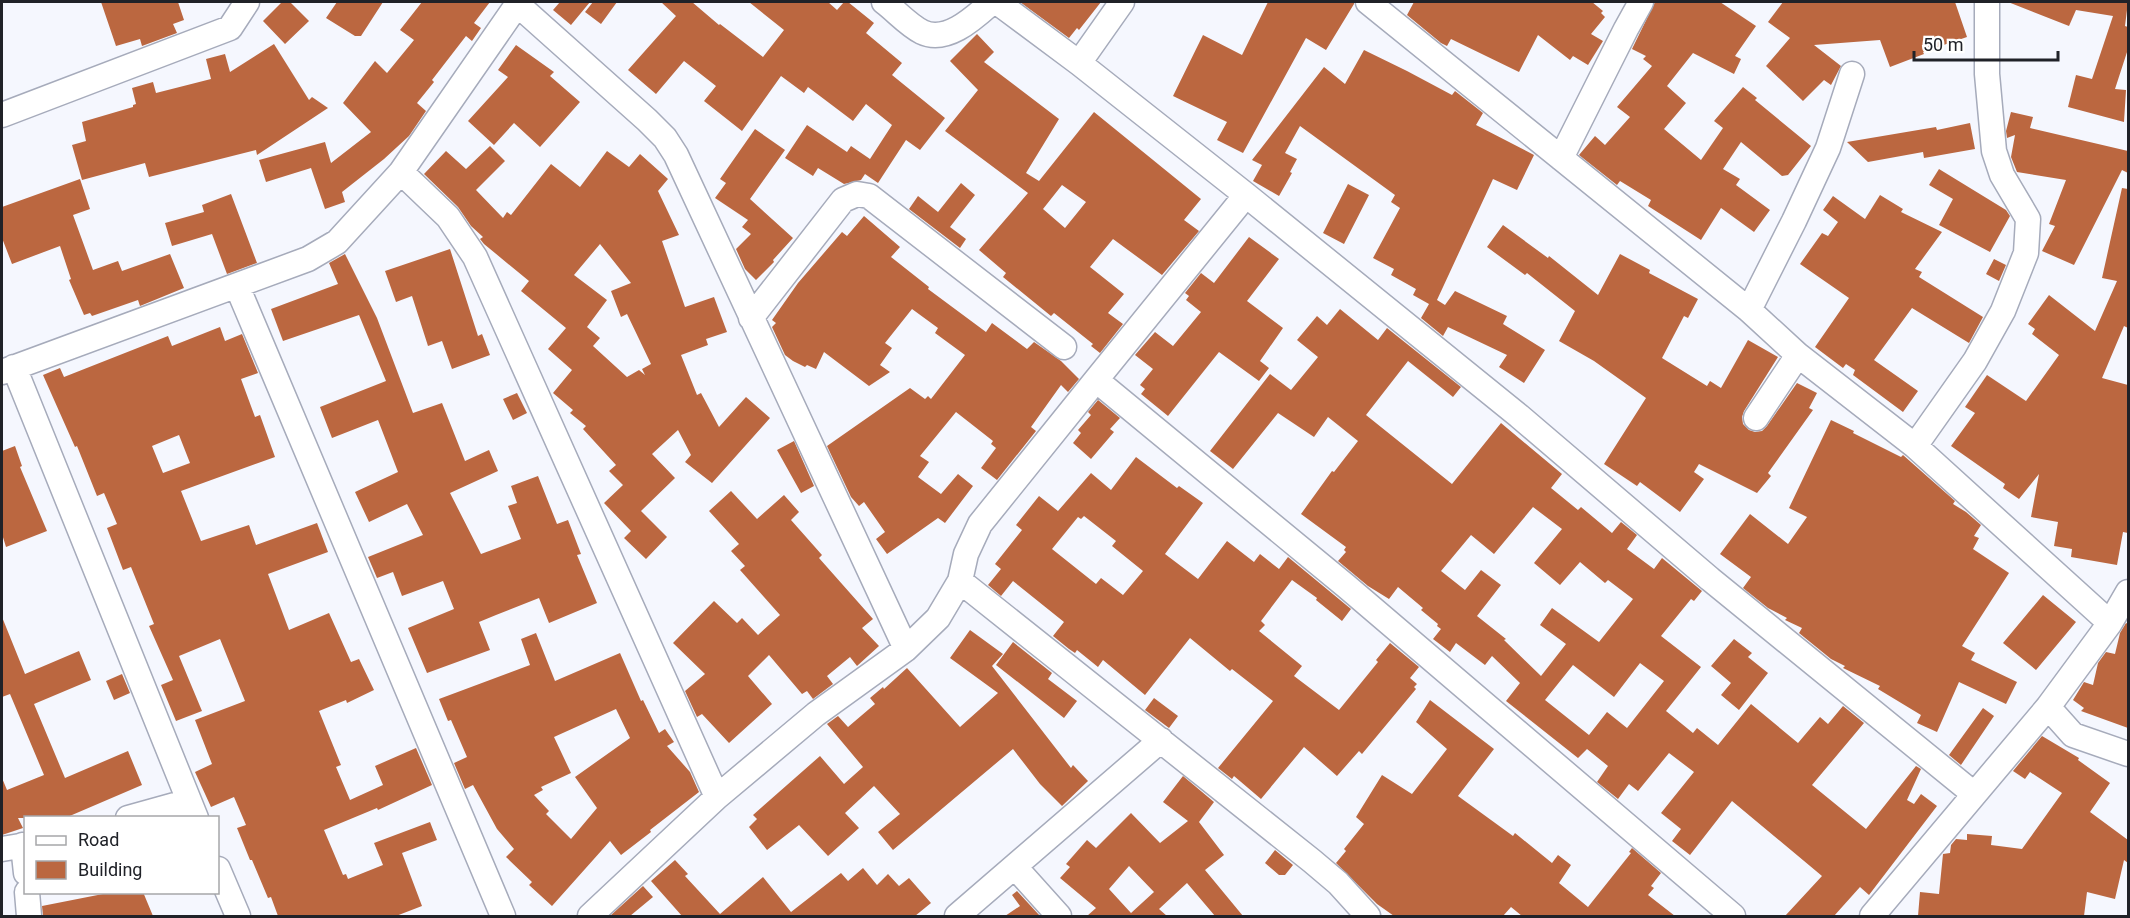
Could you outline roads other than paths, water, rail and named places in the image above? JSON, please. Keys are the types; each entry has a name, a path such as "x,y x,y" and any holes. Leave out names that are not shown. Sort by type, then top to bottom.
{"street":[{"path":"2,115 230,28 247,2"},
{"path":"884,2 920,31 935,36 951,32 979,14 992,2"},
{"path":"997,2 1079,63 1246,195 1519,416 1710,579 1974,794"},
{"path":"1079,63 1122,2"},
{"path":"1561,158 1641,2"},
{"path":"1915,446 1975,361 2003,311 2026,253 2028,219 2002,175 1994,151 1987,74 1987,2"},
{"path":"142,816 192,809 8,370 308,259 337,242 401,172 518,3 665,138 676,155 906,649"},
{"path":"1375,4 1749,310 1798,355 1915,446 2110,623"},
{"path":"1749,310 1828,148 1852,74"},
{"path":"401,172 448,217 475,257 717,797"},
{"path":"751,318 843,200 857,194 869,196 1064,347"},
{"path":"590,916 717,797 816,714 906,649 938,618 960,581 966,554 980,524 1246,195"},
{"path":"237,286 503,916"},
{"path":"1756,418 1798,355"},
{"path":"1096,380 1346,586 1733,916"},
{"path":"960,581 1338,883 1368,916"},
{"path":"1873,916 2048,707 2110,623 2128,592"},
{"path":"2048,707 2073,735 2128,754"},
{"path":"957,916 1161,740"},
{"path":"17,846 24,867"},
{"path":"1015,867 1059,916"},
{"path":"219,871 238,916"},
{"path":"27,894 29,916"}]}
